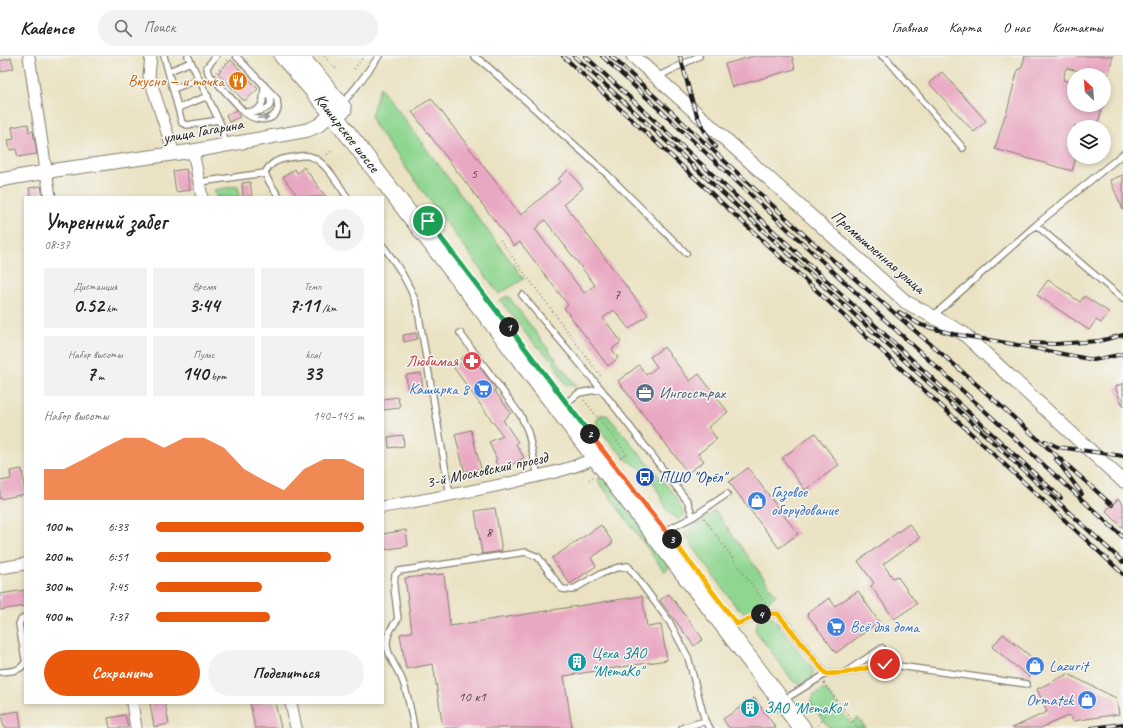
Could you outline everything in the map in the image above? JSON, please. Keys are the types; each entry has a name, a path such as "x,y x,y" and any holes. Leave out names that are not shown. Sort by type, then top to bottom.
{"main road":[{"name":"Каширское шоссе","path":"283,56 314,90 336,109 573,398 665,531 737,624 814,728"},
{"name":"Каширское шоссе","path":"299,56 322,82 336,109 595,457 802,728"}],"street":[{"path":"29,56 50,196"},
{"path":"151,56 149,76 174,154"},
{"name":"Промышленная улица","path":"634,56 906,302 968,336 1123,481"},
{"name":"улица Гагарина","path":"0,180 193,151 308,130 319,125 336,109"},
{"path":"193,151 202,196"},
{"name":"3-й Московский проезд","path":"384,507 450,496 538,476 577,466 595,457"},
{"path":"0,568 24,564"},
{"path":"132,704 136,728"},
{"path":"291,704 296,728"}],"lane":[{"path":"164,56 181,121 184,124 219,120"},
{"path":"188,56 219,120 224,132 226,145"},
{"path":"216,56 208,65 208,73 244,112 253,118 260,120 268,119 275,114 278,109 278,102 264,85 234,57"},
{"name":"улица Гагарина","path":"336,109 353,91 378,56"},
{"path":"474,56 486,65 607,174 686,253"},
{"path":"657,77 699,56"},
{"path":"882,56 887,59 963,148"},
{"path":"168,71 191,62"},
{"path":"173,89 199,79"},
{"path":"244,112 266,110 271,104 271,99 264,85"},
{"path":"256,112 262,103 264,85"},
{"path":"178,108 208,96"},
{"path":"933,316 1036,225 1123,154"},
{"path":"200,182 265,173 272,164 281,160 306,156 319,160 346,196"},
{"path":"265,173 279,196"},
{"path":"1036,225 1123,299"},
{"path":"384,247 402,271 410,286 417,305 450,496"},
{"path":"522,295 601,389 688,502 693,517"},
{"path":"460,333 521,416 528,432 538,476"},
{"path":"573,398 601,389"},
{"path":"665,531 693,517 727,494"},
{"path":"414,728 410,704 387,646 388,633 398,619 394,588 395,575 399,571 526,552 538,557 562,588 572,590 598,575 616,568 628,566 669,621 688,657 705,721 710,728"},
{"path":"737,624 764,613 778,614 826,674"},
{"path":"24,618 21,620 19,626 24,654"},
{"path":"844,673 882,648"},
{"path":"0,672 20,669 24,664"},
{"path":"790,696 826,674 844,673 885,664 1027,684"},
{"path":"682,728 705,721"}],"path":[{"path":"324,56 336,69"},
{"path":"354,69 364,56"},
{"path":"214,73 229,59 234,57"},
{"path":"319,160 333,150"},
{"path":"573,398 627,454 618,459"},
{"path":"814,728 837,700"}],"green space":[{"path":"380,87 524,279 499,294 374,125 371,116"},
{"path":"238,186 240,196 216,196 214,190"},
{"path":"508,296 576,386 565,384 553,361 530,339 500,300"},
{"path":"600,415 607,415 676,497 685,515 678,519 668,512 649,473 628,461 607,439 596,422"},
{"path":"598,478 604,478 667,561 669,568 664,571 599,482"},
{"path":"715,511 776,595 755,612 746,613 737,608 684,534"},
{"path":"767,616 772,617 813,670 813,676 806,683 801,685 793,681 755,630 757,622"},
{"path":"825,689 851,724 858,718 866,728 829,728 810,702 813,696"}],"building":[{"path":"754,56 792,56 795,69 732,87 725,64"},
{"path":"1025,56 1113,56 1110,68 1066,68 1063,80 1067,81 1067,112 1101,112 1099,120 1067,120 1067,164 1074,164 1072,171 995,149 1018,69 1021,69"},
{"path":"11,58 14,68 0,72 0,61"},
{"name":"Вкусно — и точка","path":"231,60 258,89 246,100 243,100 218,73"},
{"path":"942,72 986,121 974,132 929,83"},
{"path":"431,98 521,215 560,182 558,179 568,170 583,188 564,204 648,315 629,329 614,310 603,318 620,340 620,343 612,349 618,358 608,366 564,308 568,305 520,242 514,246 412,112","holes":["545,220 595,285 584,293 535,229"]},
{"path":"236,110 240,117 229,122 226,115"},
{"path":"28,124 29,132 33,131 37,154 18,157 16,149 10,150 8,140 14,139 12,127"},
{"path":"304,167 325,196 297,196 283,177 295,169 297,173"},
{"path":"186,169 190,190 176,192 173,171"},
{"path":"1123,175 1123,210 1110,180"},
{"path":"250,182 252,196 243,196 242,183"},
{"path":"41,186 43,196 31,196 29,188"},
{"path":"1048,280 1080,302 1084,296 1109,312 1101,323 1096,320 1089,330 1037,295"},
{"path":"416,333 417,339 404,342 403,335"},
{"path":"664,347 690,381 699,374 728,412 708,427 717,439 698,454 704,461 688,473 618,381 639,365 646,375 657,367 650,357"},
{"name":"Каширка 8","path":"467,354 470,357 472,356 511,413 503,420 518,442 516,444 524,458 500,471 489,442 503,436 454,368 463,362 460,359"},
{"path":"421,373 423,390 408,392 406,375"},
{"path":"1123,383 1123,406 1115,387"},
{"path":"398,397 400,408 384,410 384,399"},
{"path":"471,430 481,469 465,473 455,434"},
{"path":"815,433 839,465 805,490 782,458"},
{"path":"403,435 404,446 389,448 388,437"},
{"path":"748,468 798,534 779,548 729,482"},
{"path":"22,469 24,494 0,499 0,481 11,479 10,471"},
{"path":"1118,499 1123,504 1123,528 1106,511"},
{"path":"495,508 502,551 482,554 475,511"},
{"path":"909,524 920,538 883,564 893,578 897,576 917,604 894,619 871,586 874,583 858,561"},
{"path":"601,525 613,543 591,558 596,566 570,584 552,558"},
{"path":"406,530 408,546 384,550 384,534"},
{"name":"Цеха ЗАО \"МетаКо\"","path":"444,574 450,626 642,596 647,627 661,625 667,660 564,676 572,728 443,728 433,664 406,669 400,634 412,632 405,578"},
{"path":"24,590 24,606 0,610 0,594"},
{"path":"858,591 879,622 836,653 807,614 829,598 835,606"},
{"path":"669,594 703,639 694,646 660,600"},
{"path":"1003,634 1040,664 1029,677 992,647"},
{"path":"1068,674 1116,698 1119,714 1073,721 1070,715 1041,728 1012,728 1047,712 1037,689"},
{"name":"ЗАО \"МетаКо\"","path":"754,698 776,728 729,728 723,719"},
{"path":"150,704 165,704 169,724 154,727"},
{"path":"250,704 275,704 281,728 255,728"},
{"path":"19,711 21,728 4,728 1,714"},
{"path":"125,715 128,728 110,728 108,718"}],"railway":[{"path":"563,56 1123,574"},
{"path":"574,56 1123,562"},
{"path":"585,56 1061,498"},
{"path":"602,56 896,330 1123,537"},
{"path":"611,56 811,241 957,367 1112,505"},
{"path":"680,56 697,116 702,127 716,147"},
{"path":"899,312 921,325 953,334 1094,360 1123,354"},
{"path":"1031,343 1055,344 1099,341 1123,335"},
{"path":"1045,441 1058,447 1123,456"},
{"path":"1056,459 1082,494"},
{"path":"1092,728 1123,724"}],"place":[{"name":"Вкусно — и точка","path":"238,81"},
{"name":"Любимая","path":"472,361"},
{"name":"Каширка 8","path":"483,389"},
{"name":"Ингосстрах","path":"645,393"},
{"name":"ПШО \"Орёл\"","path":"645,477"},
{"name":"Газовое оборудование","path":"757,501"},
{"name":"Всё для дома","path":"836,627"},
{"name":"Цеха ЗАО \"МетаКо\"","path":"577,662"},
{"name":"Lazurit","path":"1035,666"},
{"name":"Ormatek","path":"1087,700"},
{"name":"ЗАО \"МетаКо\"","path":"750,708"}],"route":[{"path":"428,221 566,403 737,624 764,613 778,614 826,674 844,673 885,664"}]}
